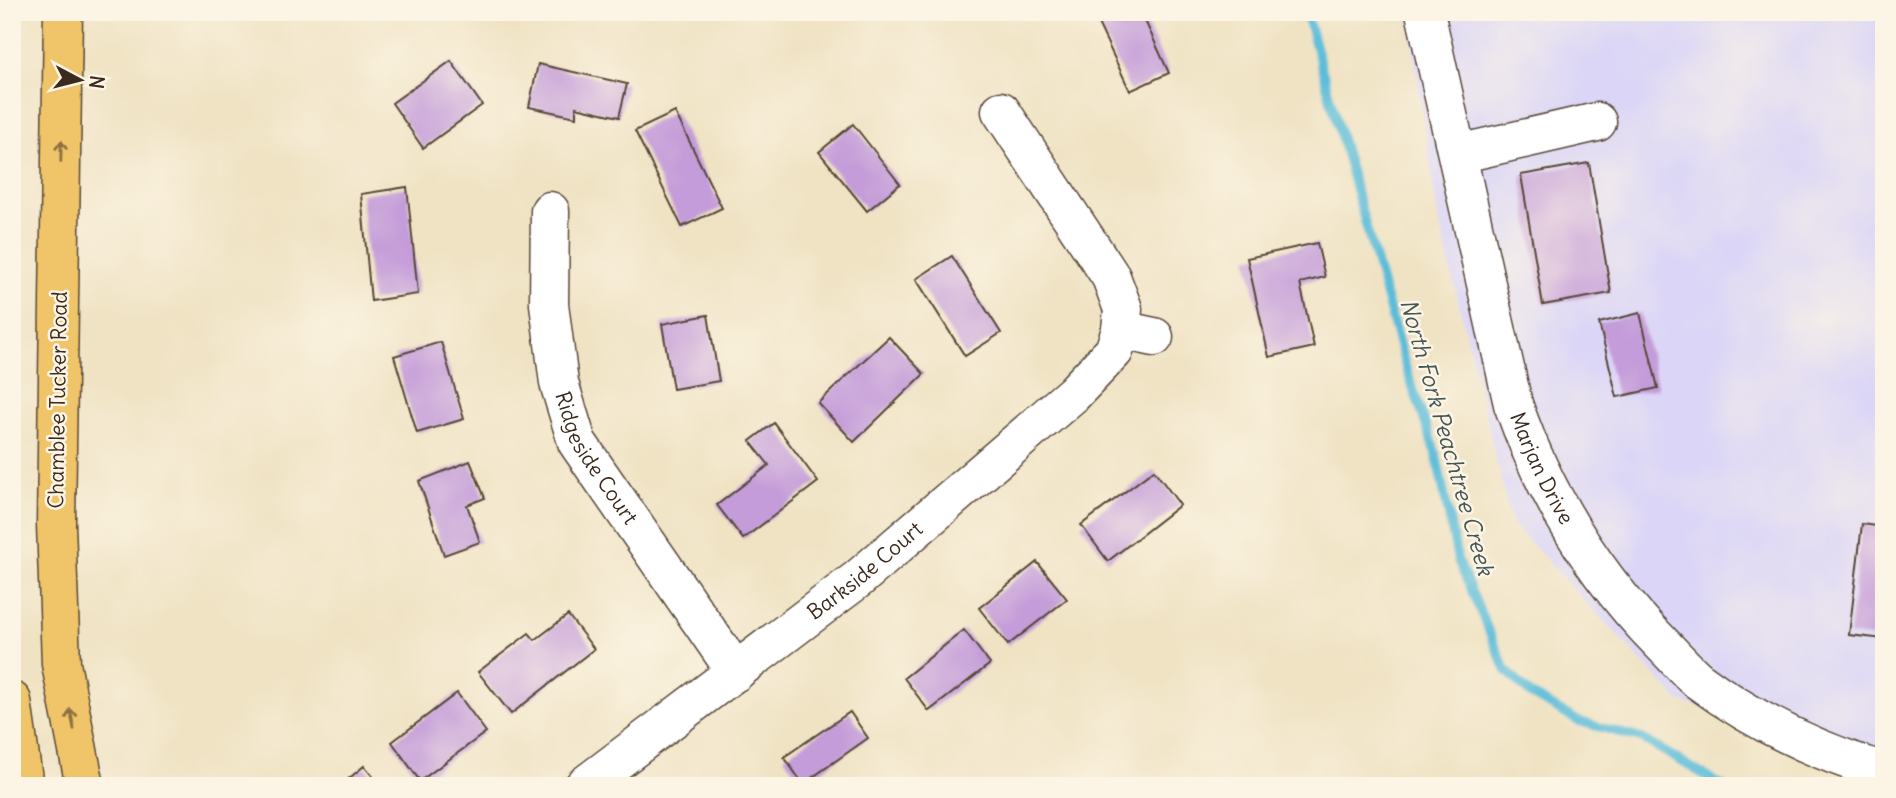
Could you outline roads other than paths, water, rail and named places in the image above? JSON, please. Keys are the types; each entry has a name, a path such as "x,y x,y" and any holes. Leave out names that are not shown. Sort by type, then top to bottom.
{"main road":[{"name":"Chamblee Tucker Road","path":"62,12 56,524 61,664 85,786"},
{"path":"12,701 24,786"}],"street":[{"name":"Marjan Drive","path":"1426,12 1513,404 1532,459 1581,544 1627,608 1698,679 1773,727 1840,759 1884,772"},
{"name":"Barkside Court","path":"584,786 858,579 1073,394 1114,351 1138,334 1123,309 1111,277 1001,111"},
{"path":"1458,154 1597,122"},
{"name":"Ridgeside Court","path":"550,211 549,304 559,383 577,442 736,673"}],"waterway":[{"name":"North Fork Peachtree Creek","path":"1306,12 1405,365 1436,454 1458,561 1506,670 1530,694 1578,721 1643,739 1723,786"}]}
